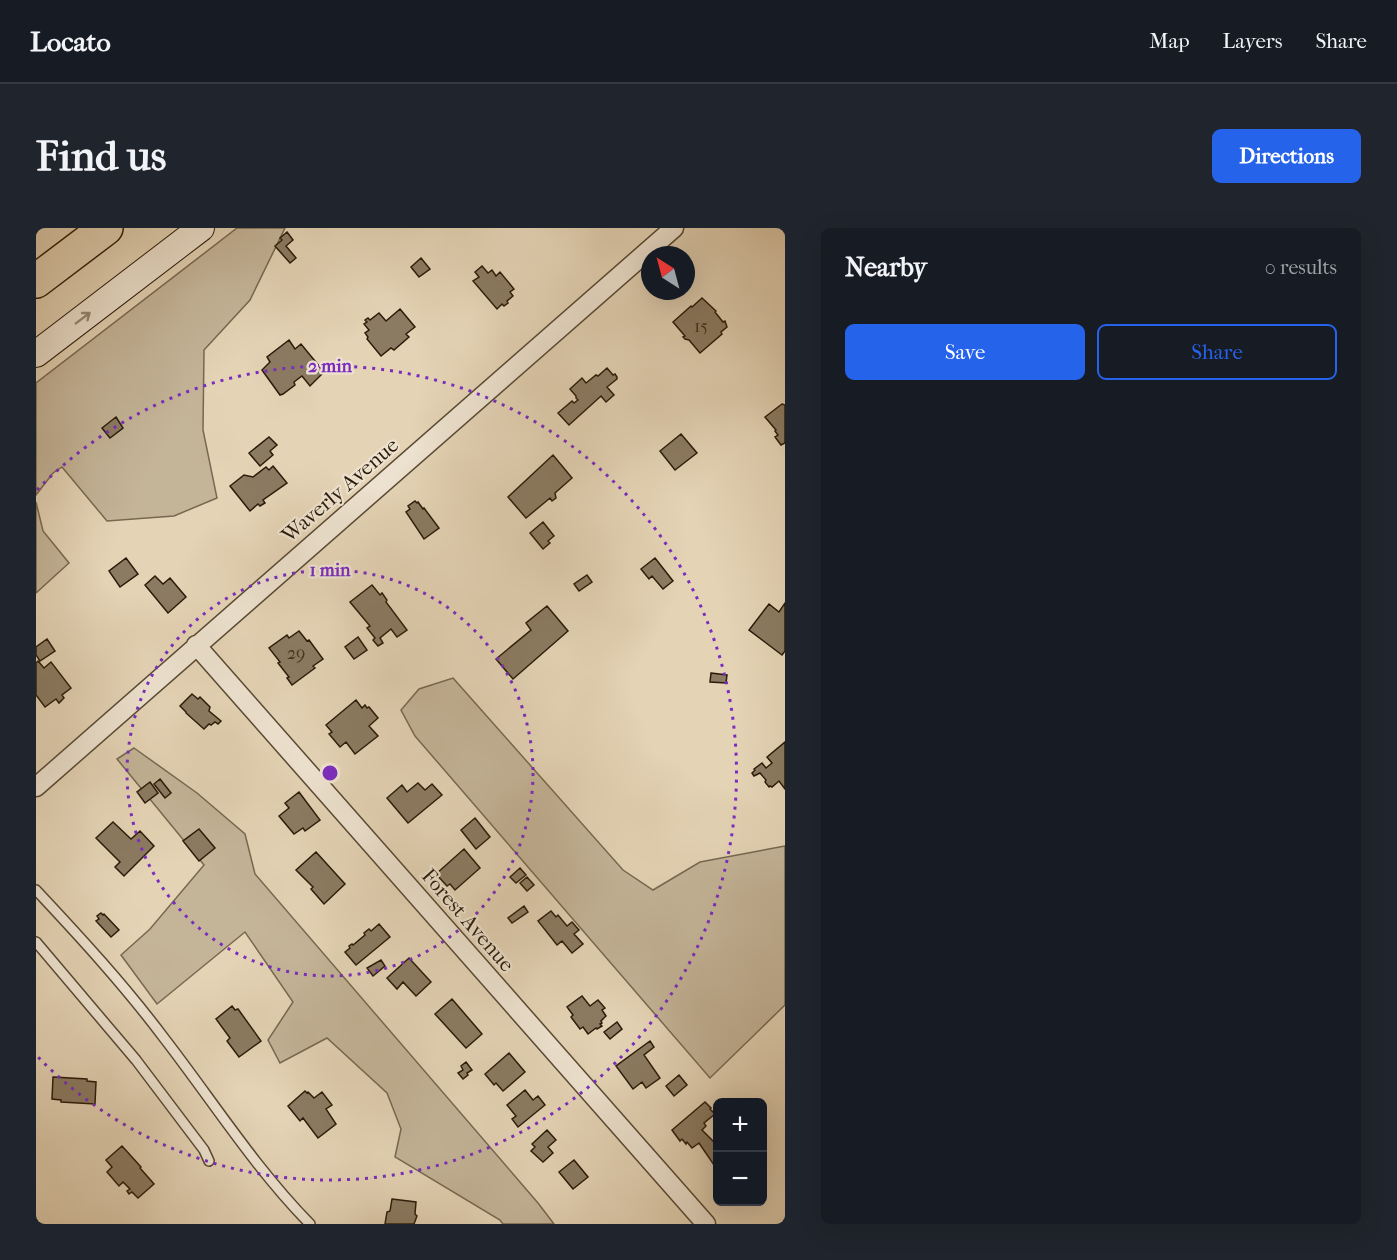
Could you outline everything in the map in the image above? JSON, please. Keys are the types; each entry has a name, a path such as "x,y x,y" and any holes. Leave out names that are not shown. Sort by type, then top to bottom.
{"highway":[{"path":"36,281 106,228"}],"main road":[{"path":"36,354 201,228"}],"street":[{"name":"Waverly Avenue","path":"36,787 674,228"},
{"name":"Forest Avenue","path":"196,645 706,1224"}],"lane":[{"path":"36,890 99,958 163,1036 288,1202 310,1224"},
{"path":"36,942 136,1060 204,1150 209,1161"}],"shaded area":[{"path":"237,228 285,228 250,300 204,350 203,430 217,498 174,516 107,521 62,467 53,473 36,495 36,383"},
{"path":"36,502 43,531 69,563 36,593"},
{"path":"453,678 623,870 653,890 700,862 785,846 785,1005 710,1078 415,736 401,710 419,689"},
{"path":"134,748 197,793 245,834 255,874 554,1224 503,1224 500,1220 395,1157 401,1129 387,1093 327,1038 280,1063 268,1040 293,1002 245,932 157,1004 121,955 150,929 204,865 117,759"}],"building":[{"path":"287,232 293,240 286,246 296,258 290,263 275,246"},
{"path":"421,258 430,269 419,277 411,267"},
{"path":"482,266 488,273 492,270 496,276 500,272 514,289 510,292 513,296 504,306 502,304 497,309 473,281 479,277 475,272"},
{"path":"702,298 716,311 723,322 725,321 727,327 700,353 689,340 683,337 685,336 673,322"},
{"path":"400,309 415,327 406,334 409,337 394,350 391,348 381,356 367,339 365,333 369,330 364,324 367,322 365,320 368,318 370,320 379,313 386,321"},
{"path":"289,340 295,349 301,344 324,372 310,386 302,376 294,382 295,385 280,395 262,370 270,362 267,357"},
{"path":"607,368 617,377 607,387 614,395 606,402 601,396 569,425 558,413 572,401 574,403 578,400 570,389 582,378 586,383"},
{"path":"782,404 785,405 785,443 781,445 775,437 778,435 776,430 765,417"},
{"path":"116,417 123,428 110,438 102,428"},
{"path":"681,434 697,453 675,470 660,451"},
{"path":"269,437 277,445 270,451 273,455 260,466 249,453"},
{"path":"553,455 572,478 555,493 556,498 552,501 550,498 526,518 508,497"},
{"path":"273,466 287,483 263,500 265,503 260,506 258,504 250,511 230,486 244,475 253,477 266,467 269,470"},
{"path":"415,501 424,508 439,528 424,539 406,512 410,509 408,506"},
{"path":"543,522 554,536 543,549 530,533"},
{"path":"126,558 138,574 120,587 109,571"},
{"path":"655,558 673,581 663,589 652,576 649,579 641,569"},
{"path":"587,575 592,582 579,591 574,584"},
{"path":"155,576 163,584 170,578 186,597 168,613 145,585"},
{"path":"372,585 380,595 382,593 407,630 397,637 391,629 380,638 383,643 378,646 367,628 370,626 350,602"},
{"path":"785,603 785,651 782,655 749,630 769,604 779,612"},
{"path":"547,606 568,631 513,679 496,659 531,630 526,623"},
{"path":"299,631 323,659 292,685 278,663 280,662 269,648 287,635 289,638"},
{"path":"358,637 367,650 354,659 345,647"},
{"path":"47,639 55,651 40,661 36,655 36,647"},
{"path":"38,661 44,668 51,662 71,688 62,695 64,698 59,703 56,699 45,707 36,695 36,663"},
{"path":"711,673 727,675 726,683 710,682"},
{"path":"192,694 198,699 200,697 210,707 209,711 221,721 218,724 215,722 209,724 204,729 186,713 180,706"},
{"path":"356,700 362,708 365,705 369,707 378,718 369,726 378,736 355,754 346,742 340,747 329,734 332,732 326,725"},
{"path":"785,742 785,789 779,781 769,787 760,773 754,776 752,773 762,763 766,768 772,763 767,757"},
{"path":"160,779 171,793 165,798 154,784"},
{"path":"150,782 158,793 145,803 137,792"},
{"path":"418,783 425,790 432,784 442,795 408,823 387,798 402,785 407,792"},
{"path":"299,792 320,820 305,831 303,828 294,834 279,816 289,808 285,803"},
{"path":"475,818 490,837 476,849 461,830"},
{"path":"113,822 131,839 140,831 154,846 124,876 115,867 120,862 96,838"},
{"path":"199,829 215,848 199,861 183,841"},
{"path":"464,849 480,868 455,890 450,884 447,886 436,874"},
{"path":"316,852 345,884 324,904 311,889 313,887 296,870"},
{"path":"520,868 526,875 516,883 510,877"},
{"path":"527,877 534,885 527,891 520,883"},
{"path":"524,906 528,912 512,923 508,918"},
{"path":"551,911 556,917 558,915 567,926 572,922 579,930 574,934 583,944 572,953 562,941 557,945 538,921"},
{"path":"101,913 119,930 111,937 96,921 99,919 97,916"},
{"path":"379,924 390,937 356,965 345,952 350,948 349,946 365,935 364,933 369,929 371,931"},
{"path":"409,958 431,982 416,996 403,982 397,989 387,978"},
{"path":"381,960 385,966 373,976 367,968"},
{"path":"582,996 590,1006 598,1000 605,1008 602,1010 606,1016 601,1021 602,1026 588,1034 583,1027 580,1029 567,1007"},
{"path":"452,999 482,1034 466,1048 435,1014"},
{"path":"232,1006 235,1010 238,1009 261,1041 239,1057 227,1041 230,1038 216,1019"},
{"path":"617,1022 622,1029 610,1039 604,1032"},
{"path":"650,1041 654,1047 644,1055 660,1078 646,1088 642,1082 633,1089 616,1066"},
{"path":"509,1053 525,1072 503,1091 496,1083 494,1085 485,1074"},
{"path":"466,1062 472,1070 463,1079 458,1073 463,1070 461,1066"},
{"path":"679,1075 687,1085 674,1096 666,1086"},
{"path":"53,1077 87,1079 87,1081 96,1082 95,1104 61,1102 61,1100 52,1099"},
{"path":"525,1090 533,1100 538,1096 545,1105 518,1127 512,1119 516,1116 507,1105"},
{"path":"305,1091 314,1098 322,1092 332,1105 326,1109 336,1124 318,1138 303,1118 300,1121 288,1106"},
{"path":"705,1102 713,1112 713,1116 704,1123 706,1126 702,1130 713,1141 713,1164 699,1143 692,1148 682,1139 680,1141 672,1130"},
{"path":"547,1130 556,1140 548,1147 553,1153 543,1162 531,1151 535,1147 532,1144"},
{"path":"122,1146 154,1184 138,1198 132,1192 129,1194 127,1191 130,1189 123,1182 119,1186 107,1172 112,1167 106,1160"},
{"path":"574,1160 588,1177 573,1189 559,1172"},
{"path":"392,1199 416,1202 415,1214 417,1216 414,1224 385,1224"}]}
